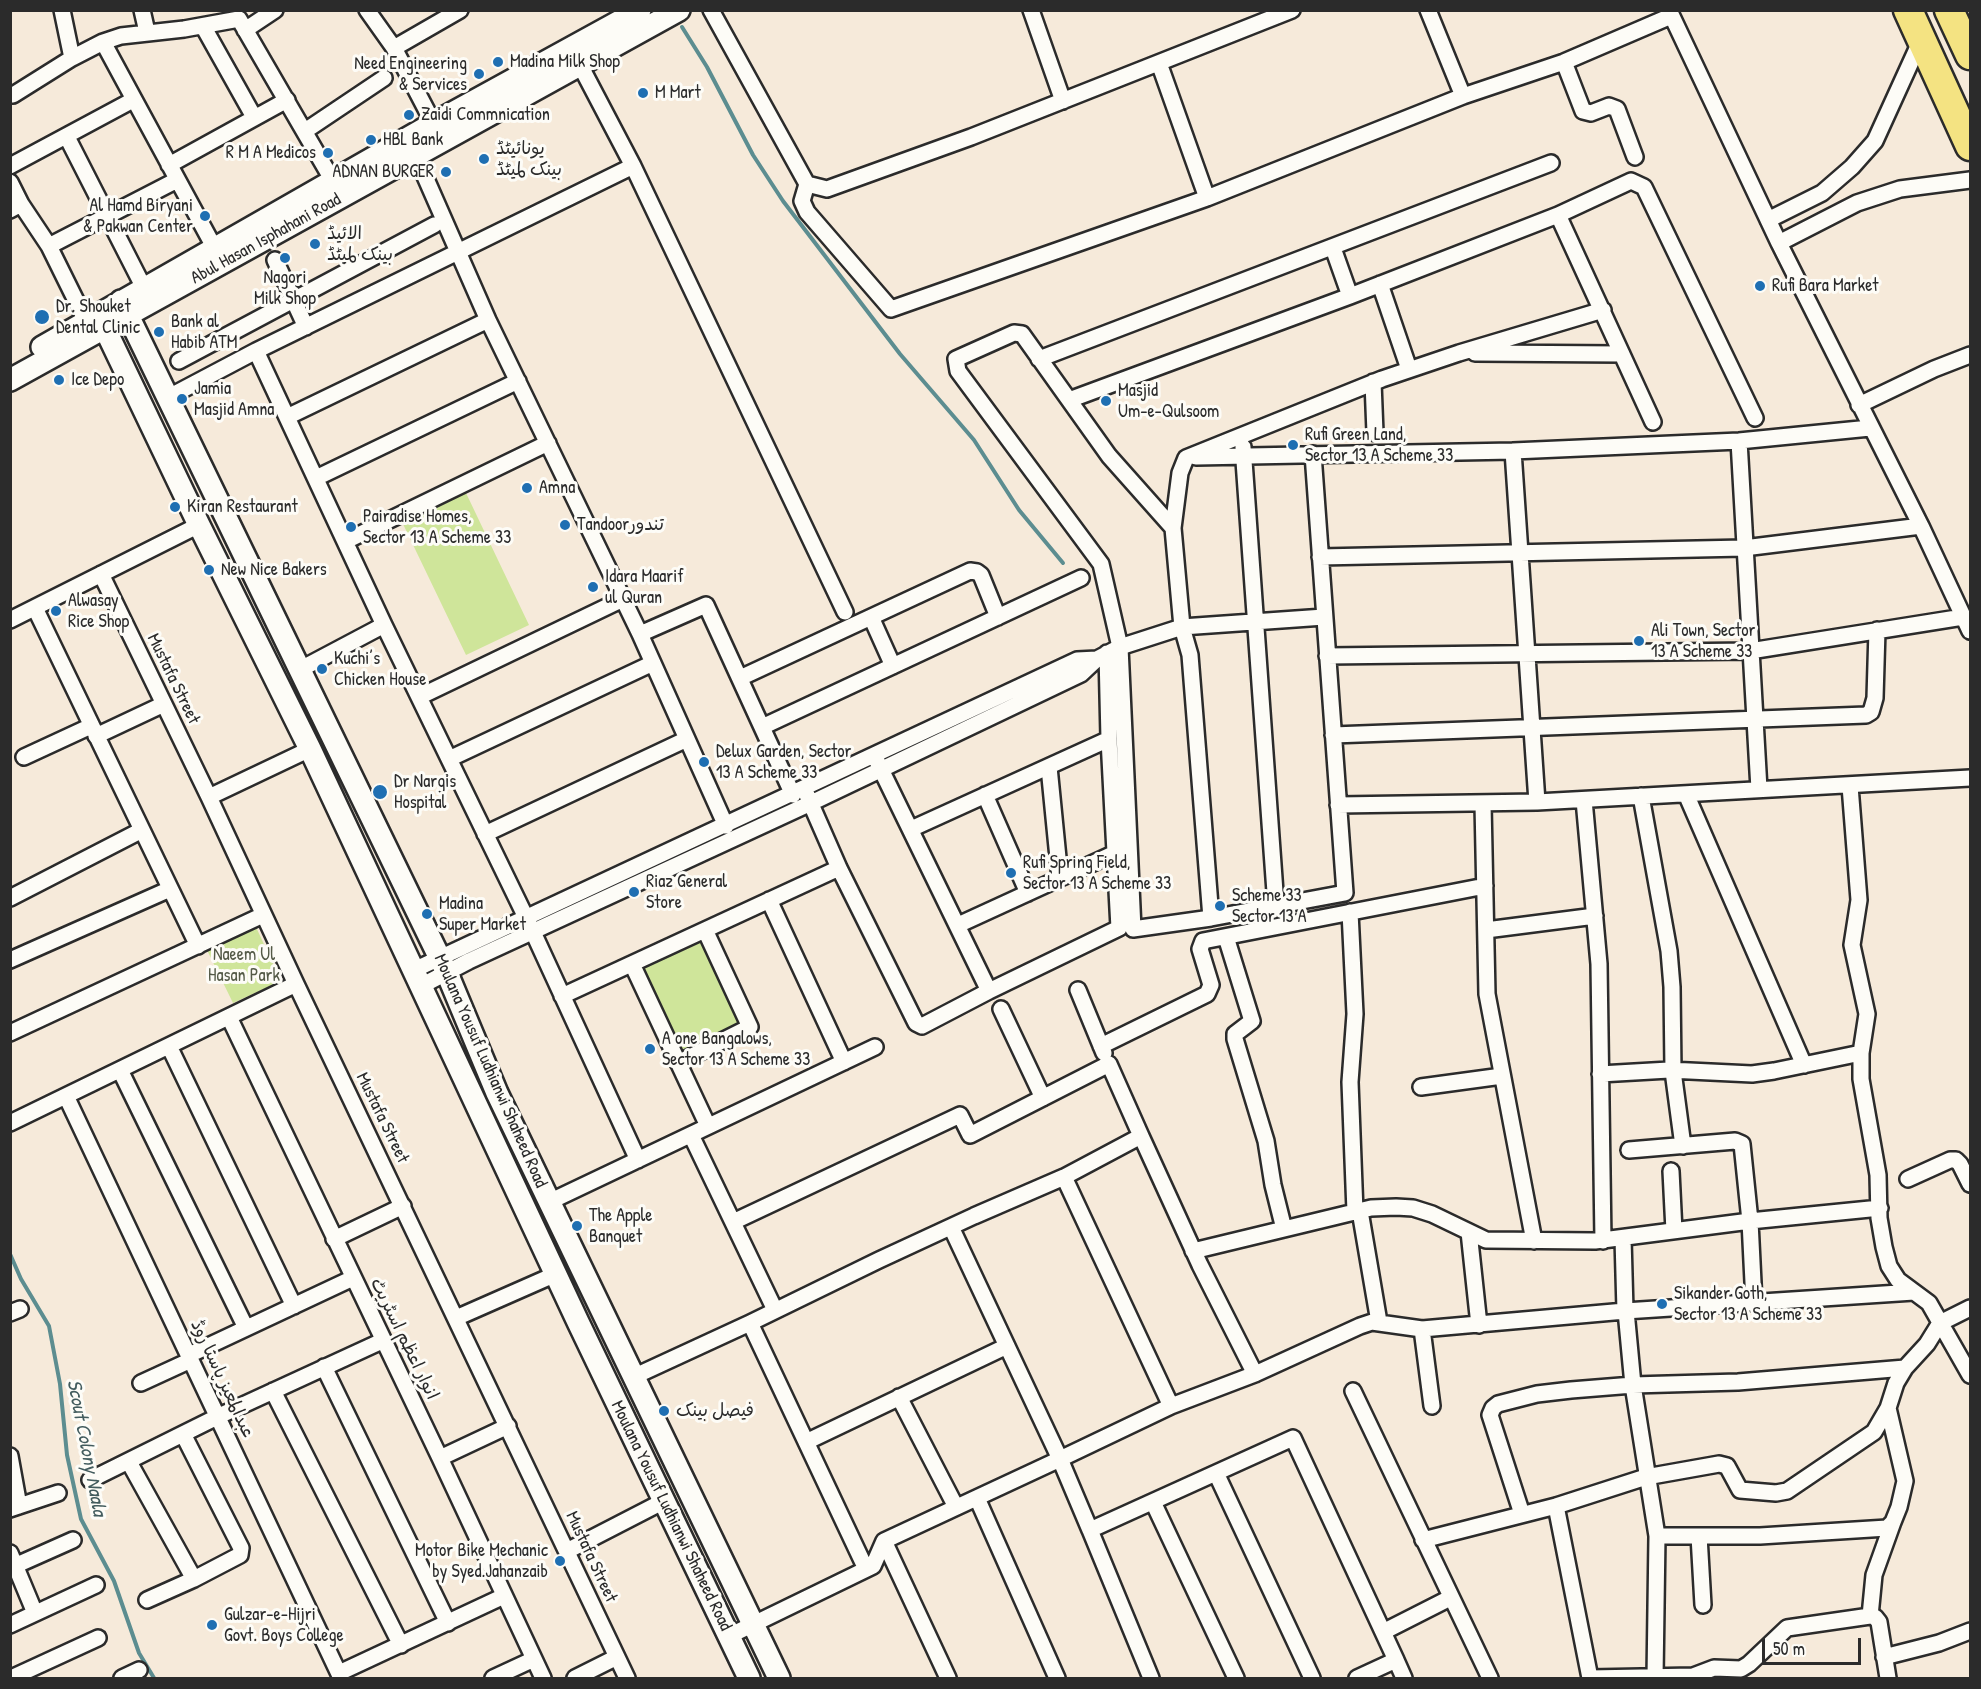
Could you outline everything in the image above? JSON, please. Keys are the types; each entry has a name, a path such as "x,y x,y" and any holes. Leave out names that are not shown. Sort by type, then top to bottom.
{"highway":[{"path":"1908,10 1971,146"}],"street":[{"path":"62,10 72,58"},
{"path":"142,10 147,32"},
{"path":"10,94 13,95 72,58 103,42 121,36 240,20 275,10"},
{"path":"367,10 394,48 439,132"},
{"name":"Abul Hasan Isphahani Road","path":"10,365 125,308 416,156 439,132 640,10"},
{"name":"Abul Hasan Isphahani Road","path":"125,308 144,288 333,181 580,65 679,10"},
{"path":"711,10 807,184 802,201 807,212 891,309 1207,198 1463,96 1564,62 1670,13 1779,243 1921,526 1971,632"},
{"path":"1031,10 1063,101"},
{"path":"1428,10 1463,96"},
{"path":"394,48 459,11"},
{"path":"807,184 828,189 971,137 1288,11"},
{"path":"240,20 333,181"},
{"path":"203,26 254,117"},
{"path":"1768,220 1822,193 1852,168 1875,141 1921,39"},
{"path":"103,42 214,247"},
{"path":"1564,62 1583,111 1591,113 1609,106 1617,109 1635,156"},
{"path":"1159,63 1207,198"},
{"path":"580,65 633,166 845,612"},
{"path":"305,131 384,78"},
{"path":"10,166 133,100"},
{"path":"169,165 288,100"},
{"path":"67,137 144,288"},
{"path":"416,156 489,320 640,634 726,826"},
{"path":"1040,359 1551,164"},
{"path":"168,398 256,351 633,166"},
{"path":"49,246 177,180"},
{"path":"1779,243 1857,203 1900,189 1971,180"},
{"path":"1069,400 1350,296 1558,215 1631,181 1644,187 1755,418"},
{"path":"10,182 16,207 49,246 96,321"},
{"path":"1558,215 1653,422"},
{"path":"179,361 434,225"},
{"path":"1333,248 1350,296"},
{"path":"275,260 306,327"},
{"path":"1380,284 1409,369"},
{"name":"Moulana Yousuf Ludhianwi Shaheed Road","path":"125,308 443,966 497,1093 779,1678"},
{"path":"1211,918 1190,655 1182,627 1173,528 1180,473 1186,458 1409,369 1603,310"},
{"path":"287,417 489,320"},
{"name":"Abul Hasan Isphahani Road","path":"10,380 96,321"},
{"name":"Moulana Yousuf Ludhianwi Shaheed Road","path":"96,321 310,749 556,1274 749,1678"},
{"path":"1173,528 1109,456 1022,334 1014,333 956,359 955,364 964,380 1101,564 1133,929 1211,918 1345,892 1312,454"},
{"path":"256,351 384,625 533,932 638,1160"},
{"path":"1459,353 1622,354"},
{"path":"1859,405 1934,369 1971,355"},
{"path":"316,478 518,381"},
{"path":"1373,382 1375,433"},
{"path":"1186,458 1513,451 1738,441 1870,428"},
{"path":"1241,435 1276,906"},
{"path":"1738,441 1759,789"},
{"path":"346,541 548,443"},
{"path":"1513,451 1537,802"},
{"path":"10,620 199,525"},
{"path":"1320,557 1743,548 1921,526"},
{"path":"740,678 970,571 981,574 998,616"},
{"name":"Mustafa Street","path":"101,574 209,796 263,915 627,1678"},
{"path":"762,727 1081,578"},
{"path":"419,696 623,599"},
{"path":"640,634 706,605 762,727 802,796 919,1025 922,1026 1119,928 1109,739 1108,653"},
{"path":"35,608 198,946"},
{"path":"871,617 893,666"},
{"path":"443,966 525,918 726,826 802,796 1081,674 1108,653 1182,627 1324,617"},
{"path":"1327,656 1750,651 1963,617"},
{"path":"299,670 384,625"},
{"path":"1333,735 1869,714 1875,698 1877,630"},
{"path":"448,759 653,663"},
{"path":"24,757 164,704"},
{"path":"485,834 687,739"},
{"path":"911,829 1109,739"},
{"path":"209,796 310,749"},
{"path":"878,762 989,991"},
{"path":"1049,767 1060,878"},
{"path":"1338,805 1483,804 1584,800 1971,778"},
{"path":"1850,786 1859,900 1852,945 1867,1014 1861,1053 1861,1079 1878,1175 1882,1237 1889,1266 1898,1280 1929,1303 1971,1375"},
{"path":"1686,794 1804,1065"},
{"path":"985,795 1028,893"},
{"path":"417,978 533,932 802,796"},
{"path":"1641,796 1669,951 1673,1071 1683,1146"},
{"path":"1584,800 1599,964 1603,1241"},
{"path":"1483,804 1487,994 1534,1240"},
{"path":"10,898 142,831"},
{"path":"958,925 1115,853"},
{"path":"562,996 839,868"},
{"path":"1101,1046 1207,994 1211,985 1200,949 1203,941 1485,886"},
{"path":"10,960 170,889"},
{"path":"769,900 844,1062"},
{"path":"1350,912 1355,1014 1350,1082 1358,1212 1379,1322"},
{"path":"10,1034 263,915"},
{"path":"1486,930 1595,916"},
{"path":"678,1063 750,1027 705,930"},
{"path":"1226,937 1252,1022 1235,1034 1235,1039 1266,1141 1273,1185 1284,1229"},
{"path":"632,964 708,1126"},
{"path":"10,1123 296,984"},
{"path":"1078,990 1193,1251 1255,1374"},
{"path":"1001,1009 1043,1098"},
{"name":"انوار اعظم اسٹریٹ","path":"229,1017 543,1678"},
{"path":"169,1046 294,1306"},
{"path":"549,1202 875,1047"},
{"path":"1600,1074 1673,1071 1752,1074 1861,1053"},
{"path":"733,1222 960,1115 970,1135 1109,1064"},
{"path":"120,1070 246,1328"},
{"path":"1421,1087 1502,1076"},
{"name":"عبدالمعیز پاستا روڈ","path":"66,1096 340,1676"},
{"path":"691,1135 775,1310"},
{"path":"633,1377 951,1227 1064,1177 1141,1136"},
{"path":"1629,1150 1740,1142 1743,1148 1750,1221 1754,1303"},
{"path":"1908,1179 1950,1160 1956,1160 1971,1184"},
{"path":"1671,1172 1674,1231"},
{"path":"1064,1177 1171,1406"},
{"path":"334,1239 403,1206"},
{"path":"1193,1251 1358,1212 1396,1207 1413,1208 1456,1224 1486,1240 1603,1241 1750,1221 1880,1208"},
{"path":"951,1227 1060,1459 1151,1678"},
{"path":"1469,1232 1479,1325"},
{"path":"1623,1238 1626,1311 1633,1385 1657,1536 1655,1678"},
{"path":"456,1318 556,1274"},
{"path":"141,1383 246,1328 352,1278"},
{"path":"729,1636 873,1566 884,1541 1171,1406 1255,1374 1360,1326 1379,1322 1422,1329 1626,1311 1914,1292"},
{"path":"1423,1539 1556,1506 1646,1477 1719,1464 1727,1466 1740,1490 1776,1493 1787,1491 1874,1432 1888,1408 1896,1383 1905,1368 1927,1344 1940,1323 1971,1308"},
{"path":"750,1323 866,1569"},
{"path":"1422,1329 1432,1406"},
{"path":"90,1480 219,1416 382,1341"},
{"path":"806,1442 1007,1346"},
{"path":"324,1367 448,1623"},
{"path":"1522,1514 1490,1415 1498,1404 1537,1394 1633,1385 1738,1382 1905,1368"},
{"path":"1353,1390 1490,1678"},
{"path":"273,1391 400,1645"},
{"path":"900,1397 956,1508"},
{"path":"1870,1616 1874,1575 1904,1493 1905,1481 1888,1408"},
{"path":"440,1458 508,1426"},
{"path":"147,1600 240,1555 242,1550 183,1434"},
{"path":"1090,1530 1293,1438 1404,1678"},
{"path":"10,1456 15,1508 58,1493"},
{"path":"129,1462 194,1579"},
{"path":"1216,1473 1312,1678"},
{"path":"976,1498 1057,1678"},
{"path":"567,1551 664,1501"},
{"path":"1153,1502 1236,1678"},
{"path":"1556,1506 1590,1678 1693,1676 1714,1668 1750,1671 1787,1628 1870,1616 1875,1617 1878,1622 1888,1678"},
{"path":"1657,1536 1760,1536 1881,1530 1893,1522"},
{"path":"1700,1536 1703,1605"},
{"path":"35,1613 12,1562 73,1540"},
{"path":"884,1541 948,1678"},
{"path":"10,1625 96,1585"},
{"path":"340,1676 504,1596"},
{"path":"1383,1632 1450,1598"},
{"path":"1884,1657 1939,1643 1971,1631"},
{"path":"10,1678 98,1638"},
{"path":"575,1678 617,1657"},
{"path":"493,1678 534,1659"},
{"path":"1357,1678 1396,1660"},
{"path":"122,1678 139,1671"}],"green space":[{"path":"466,493 529,625 466,655 403,524"},
{"name":"Naeem Ul Hasan Park","path":"256,927 281,981 233,1003 207,950"},
{"path":"699,939 740,1024 680,1053 640,969"}],"waterway":[{"path":"682,27 707,67 753,155 783,201 900,354 974,440 1019,510 1063,563"},
{"name":"Scout Colony Naala","path":"10,1254 21,1279 49,1326 60,1384 67,1455 81,1519 114,1581 139,1653 154,1678"}],"place":[{"name":"Madina Milk Shop","path":"498,62"},
{"name":"Need Engineering & Services","path":"479,74"},
{"name":"M Mart","path":"643,93"},
{"name":"Zaidi Commnication","path":"409,115"},
{"name":"HBL Bank","path":"371,140"},
{"name":"R M A Medicos","path":"328,153"},
{"name":"یونائیٹڈ بینک لمیٹڈ","path":"484,159"},
{"name":"ADNAN BURGER","path":"446,172"},
{"name":"Al Hamd Biryani & Pakwan Center","path":"205,216"},
{"name":"الائیڈ بینک لمیٹڈ","path":"315,244"},
{"name":"Nagori Milk Shop","path":"285,258"},
{"name":"Rufi Bara Market","path":"1760,286"},
{"name":"Dr. Shouket Dental Clinic","path":"42,317"},
{"name":"Bank al Habib ATM","path":"159,332"},
{"name":"Ice Depo","path":"59,380"},
{"name":"Jamia Masjid Amna","path":"182,399"},
{"name":"Masjid Um-e-Qulsoom","path":"1106,401"},
{"name":"Rufi Green Land, Sector 13 A Scheme 33","path":"1293,445"},
{"name":"Amna","path":"527,488"},
{"name":"Kiran Restaurant","path":"175,507"},
{"name":"Tandoorتندور","path":"565,525"},
{"name":"Pairadise Homes, Sector 13 A Scheme 33","path":"351,527"},
{"name":"New Nice Bakers","path":"209,570"},
{"name":"Idara Maarif ul Quran","path":"593,587"},
{"name":"Alwasay Rice Shop","path":"56,611"},
{"name":"Ali Town, Sector 13 A Scheme 33","path":"1639,641"},
{"name":"Kuchi’s Chicken House","path":"322,669"},
{"name":"Delux Garden, Sector 13 A Scheme 33","path":"704,762"},
{"name":"Dr Nargis Hospital","path":"380,792"},
{"name":"Rufi Spring Field, Sector 13 A Scheme 33","path":"1011,873"},
{"name":"Riaz General Store","path":"634,892"},
{"name":"Scheme 33 Sector 13 A","path":"1220,906"},
{"name":"Madina Super Market","path":"427,914"},
{"name":"A one Bangalows, Sector 13 A Scheme 33","path":"650,1049"},
{"name":"The Apple Banquet","path":"577,1226"},
{"name":"Sikander Goth, Sector 13 A Scheme 33","path":"1662,1304"},
{"name":"فیصل بینک","path":"664,1411"},
{"name":"Motor Bike Mechanic by Syed.Jahanzaib","path":"560,1561"},
{"name":"Gulzar-e-Hijri Govt. Boys College","path":"212,1625"}]}
